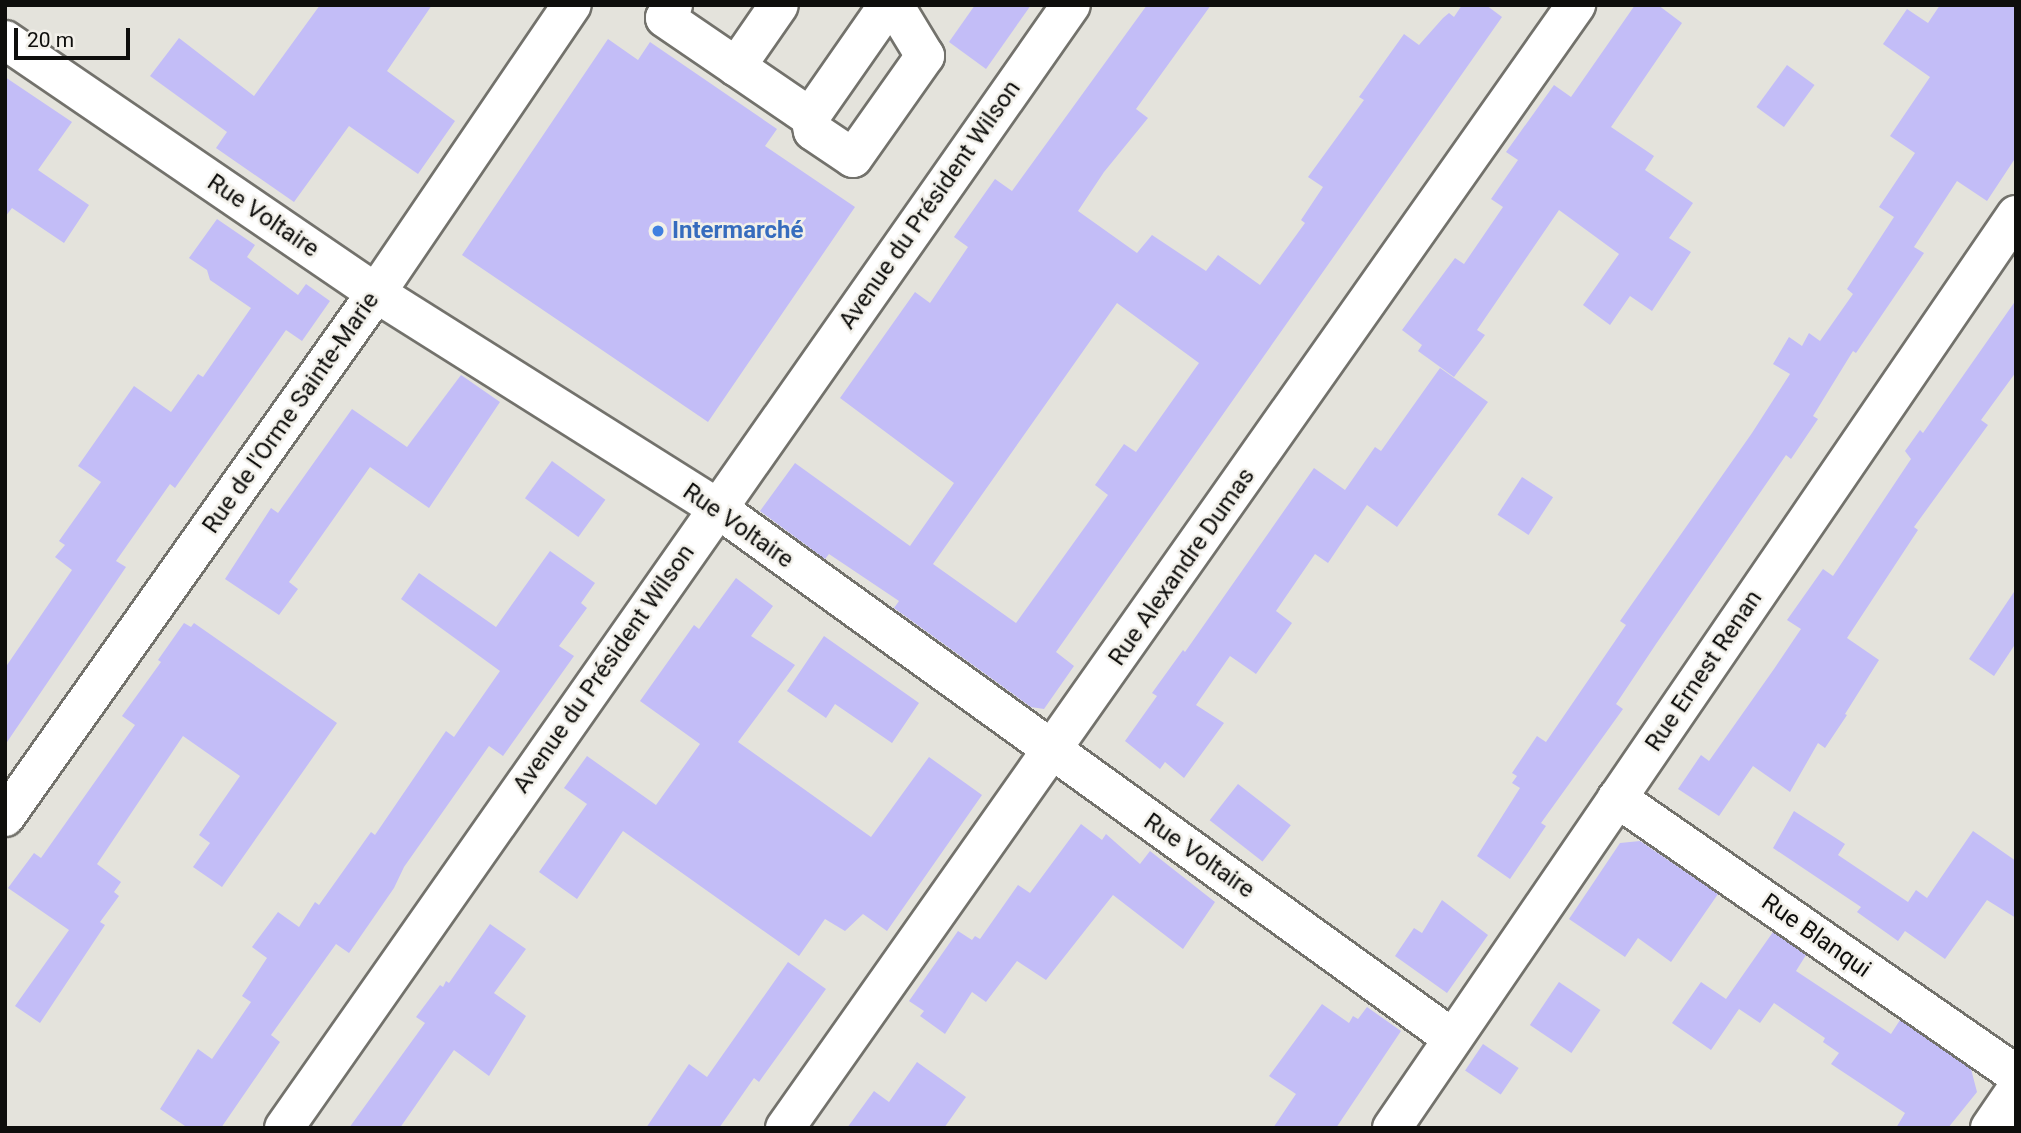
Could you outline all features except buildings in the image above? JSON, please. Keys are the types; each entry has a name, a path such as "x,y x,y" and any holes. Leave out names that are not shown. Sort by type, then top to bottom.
{"street":[{"name":"Rue de l'Orme Sainte-Marie","path":"5,817 376,293 572,5"},
{"path":"673,5 664,18 810,117 813,131 853,158 925,56 894,5"},
{"path":"736,67 779,5"},
{"path":"810,117 888,5"},
{"name":"Avenue du Président Wilson","path":"284,1128 1071,5"},
{"name":"Rue Alexandre Dumas","path":"785,1128 1576,5"},
{"name":"Rue Voltaire","path":"5,40 376,293 717,508 1452,1038"},
{"name":"Rue Ernest Renan","path":"1392,1128 2016,215"},
{"name":"Rue Blanqui","path":"1617,798 2016,1074"},
{"path":"1990,1128 2016,1090"}],"place":[{"name":"Intermarché","path":"658,231"}]}
